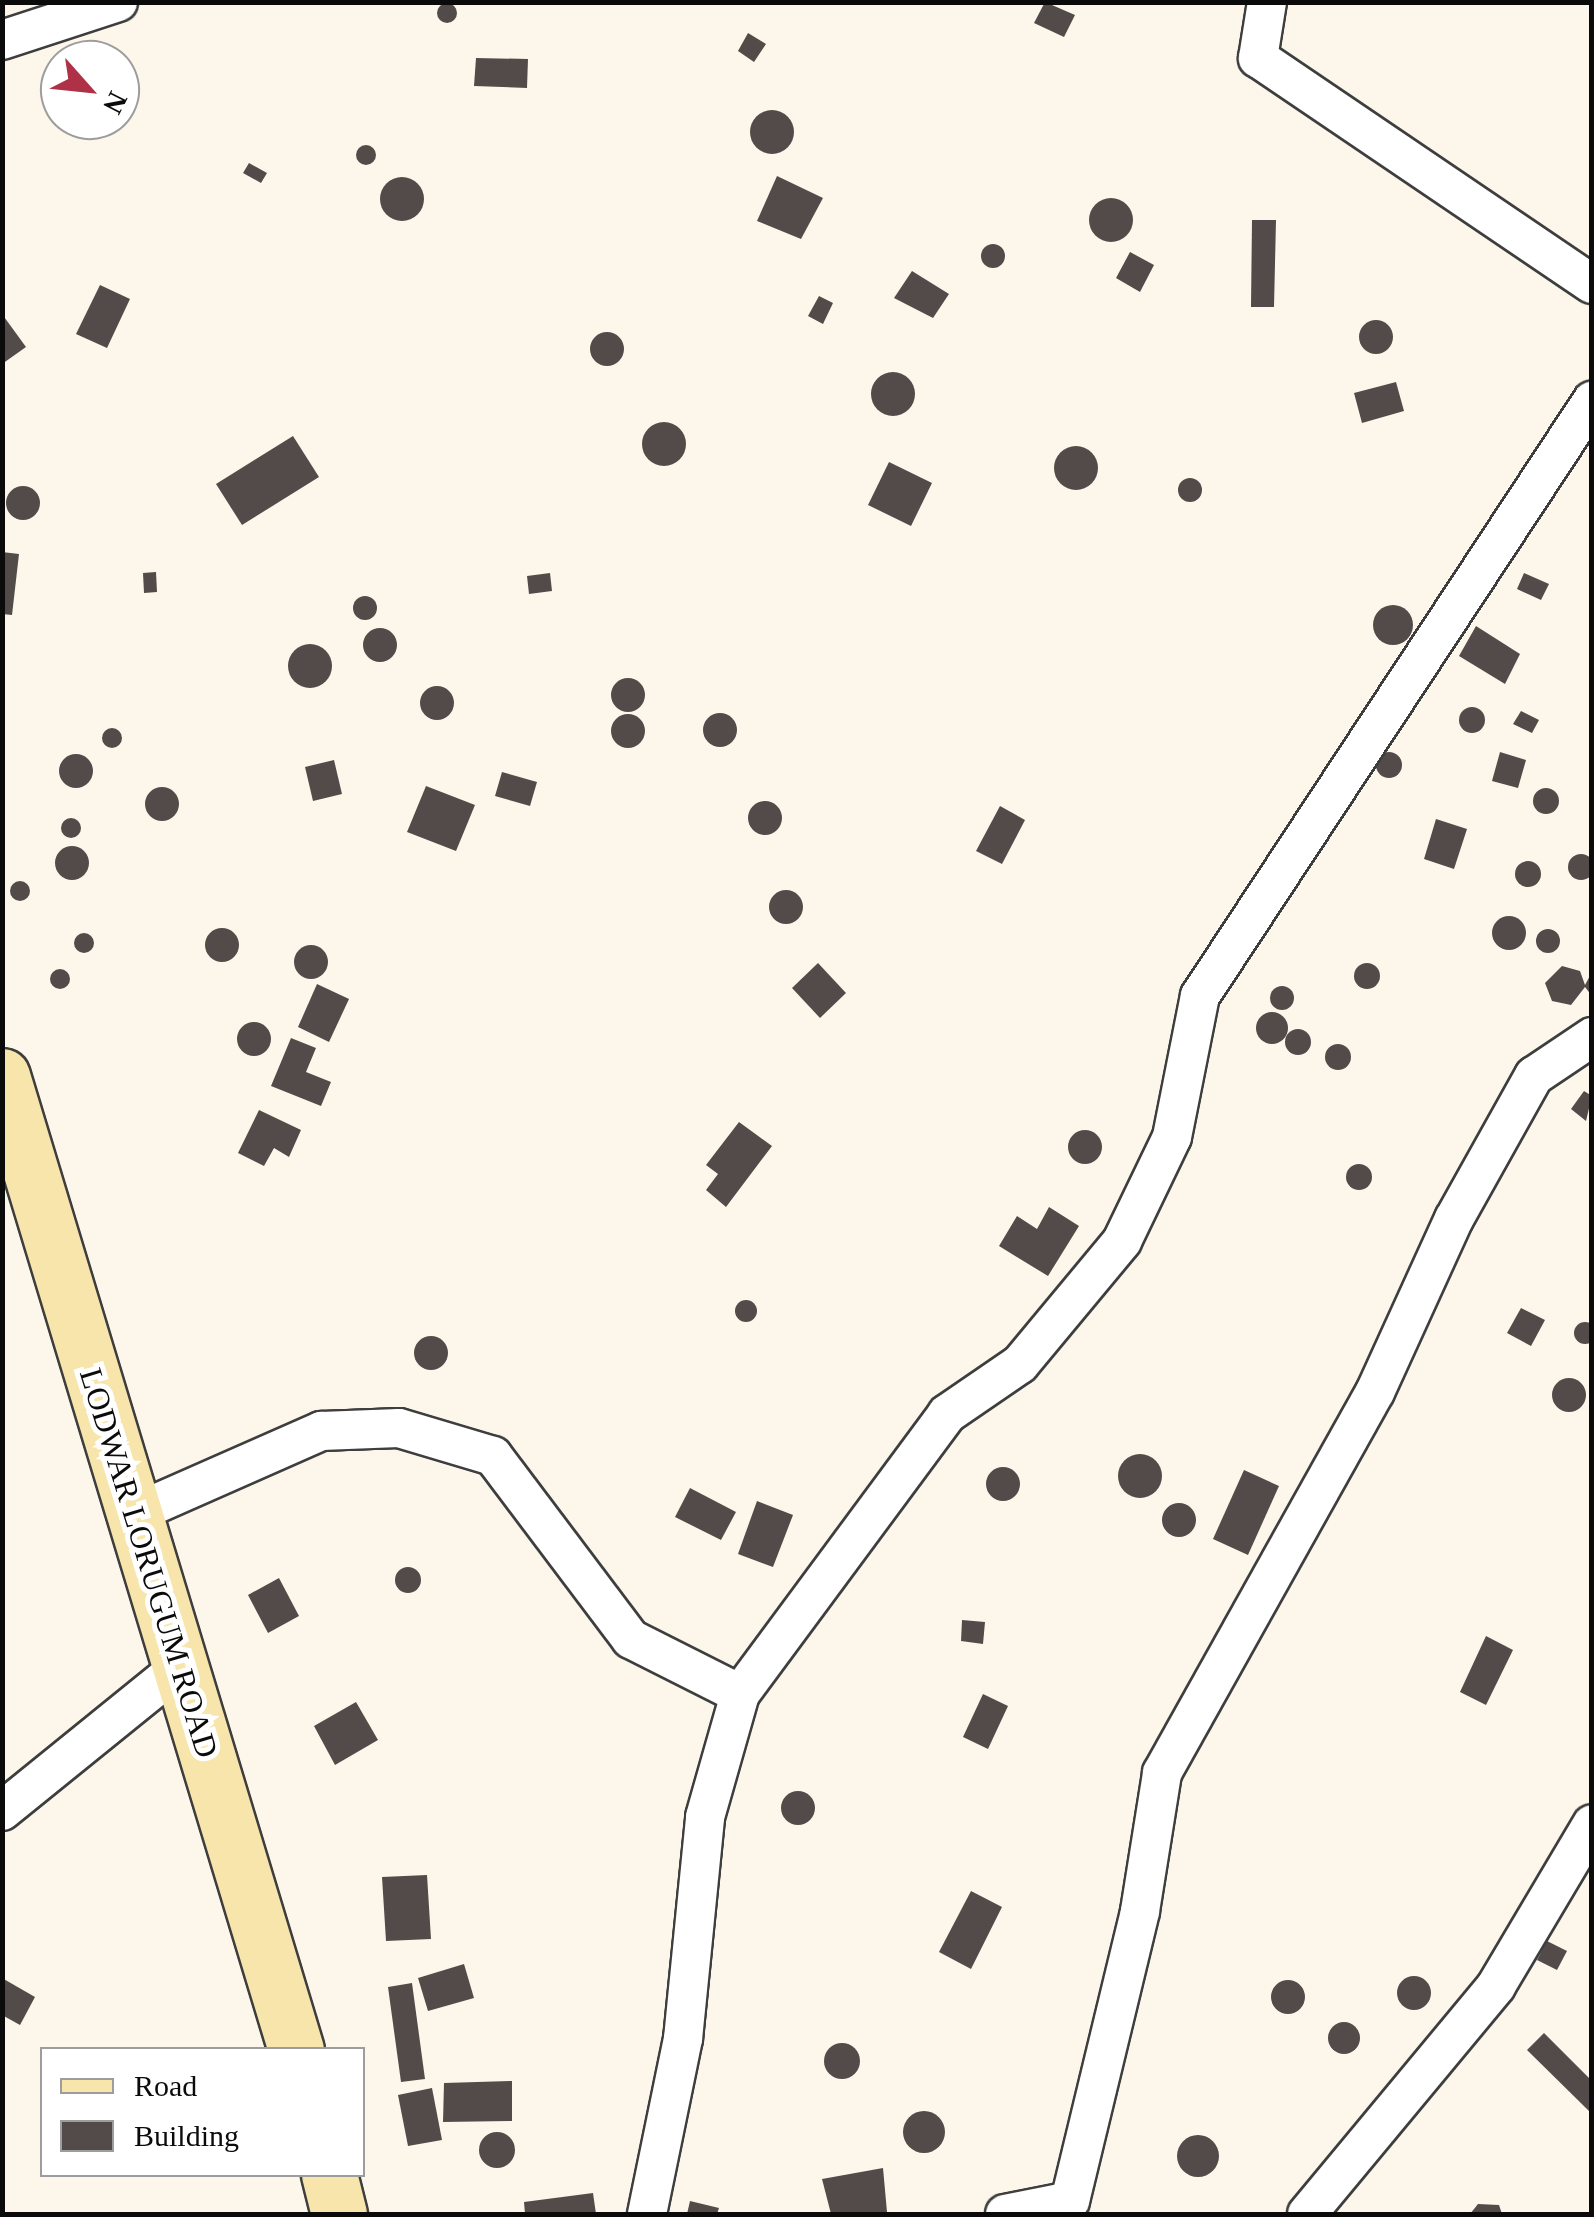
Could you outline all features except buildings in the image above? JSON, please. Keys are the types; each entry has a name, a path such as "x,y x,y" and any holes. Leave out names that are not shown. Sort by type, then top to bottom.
{"main road":[{"name":"LODWAR LORUGUM ROAD","path":"2,1076 295,2047"},
{"path":"330,2177 339,2214"}],"street":[{"path":"2,40 118,2"},
{"path":"1267,2 1258,58 1592,284"},
{"path":"647,2214 683,2040 689,1908 740,1694 947,1414 1020,1364 1122,1240 1172,1137 1200,996 1592,401"},
{"path":"1005,2214 1070,2201 1140,1912 1162,1773 1375,1392 1454,1220 1534,1076 1592,1037"},
{"path":"134,1514 321,1431 399,1428 493,1456 632,1638 740,1694"},
{"path":"2,1812 180,1667"},
{"path":"1307,2214 1496,1986 1592,1824"}]}
